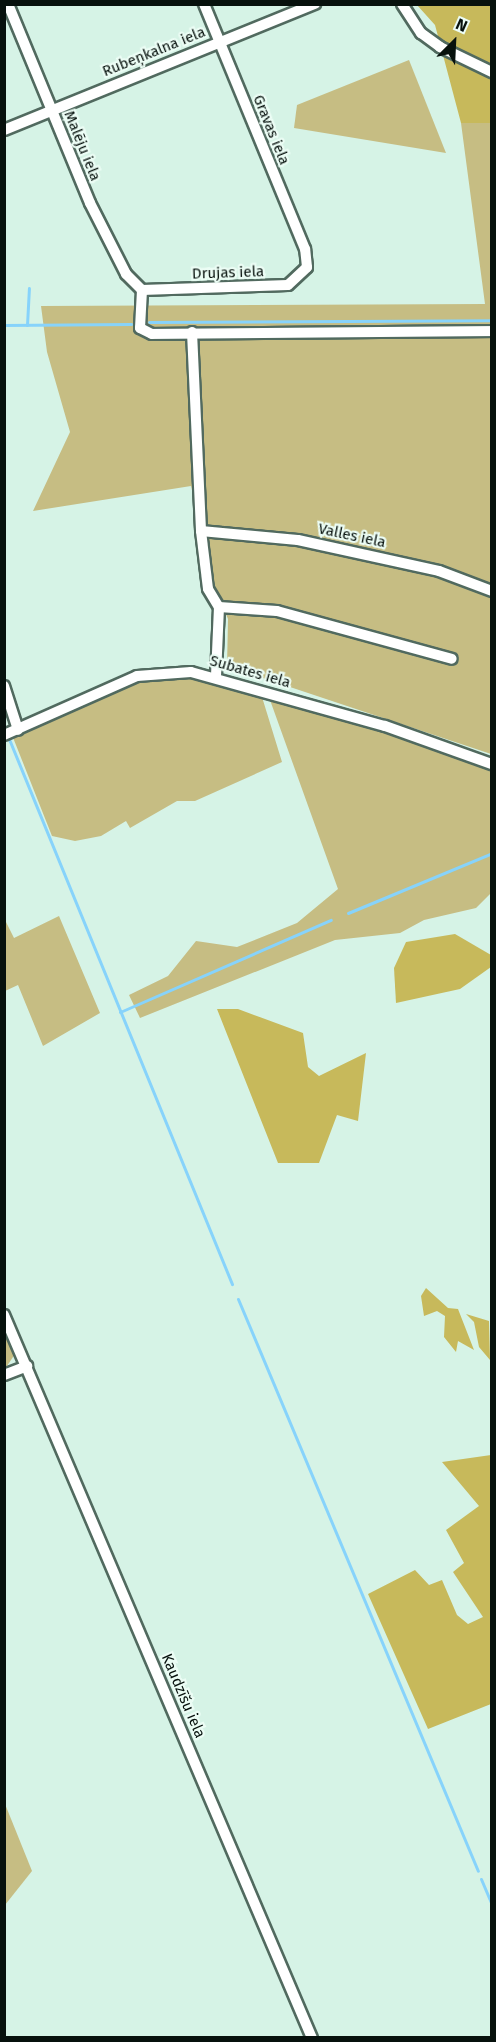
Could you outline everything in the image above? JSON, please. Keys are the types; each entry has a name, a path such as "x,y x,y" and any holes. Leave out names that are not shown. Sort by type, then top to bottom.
{"street":[{"name":"Malēju iela","path":"8,4 90,203 126,274 142,290"},
{"name":"Gravas iela","path":"204,4 305,249 307,267"},
{"name":"Rubeņkalna iela","path":"4,130 315,4"},
{"path":"404,10 440,47 492,72"},
{"name":"Drujas iela","path":"142,290 288,285 307,267"},
{"path":"142,290 140,328 152,334 492,331"},
{"path":"192,332 201,531 208,589 219,607 216,677"},
{"name":"Valles iela","path":"201,531 298,540 439,572 492,591"},
{"path":"219,607 277,611 452,659"},
{"name":"Subates iela","path":"4,735 136,676 164,671 216,677 492,764"},
{"path":"4,686 18,730"},
{"name":"Kaudzīšu iela","path":"4,1315 312,2037"},
{"path":"4,1375 27,1366"}],"shaded area":[{"path":"417,5 491,5 491,123 461,123 435,25"},
{"path":"409,60 446,153 294,128 297,105"},
{"path":"461,123 491,123 491,754 227,666 228,619 212,581 191,486 33,511 70,432 47,352 41,306 485,304"},
{"path":"162,676 198,677 262,697 282,762 195,801 177,801 130,828 126,821 101,836 75,841 52,836 12,735 129,682"},
{"path":"270,700 366,725 491,770 491,893 476,908 424,920 400,933 335,940 140,1018 129,995 168,976 196,941 237,947 297,923 338,889"},
{"path":"59,916 100,1013 43,1046 18,985 5,991 5,920 14,938"},
{"path":"455,934 491,955 491,967 460,989 396,1003 394,968 406,942"},
{"path":"217,1009 238,1009 303,1033 308,1067 319,1076 366,1053 358,1121 337,1115 319,1163 278,1163"},
{"path":"426,1288 448,1308 458,1309 474,1350 458,1341 456,1352 444,1337 445,1316 437,1311 424,1316 421,1296"},
{"path":"466,1314 489,1321 490,1360 479,1347 474,1322"},
{"path":"5,1332 15,1354 5,1369"},
{"path":"491,1455 491,1704 428,1729 368,1594 415,1570 429,1585 442,1580 457,1615 468,1624 483,1617 453,1572 464,1563 446,1530 479,1506 442,1462"},
{"path":"5,1804 32,1871 4,1905"}],"waterway":[{"path":"27,325 29,288"},
{"path":"149,322 492,320"},
{"path":"4,325 131,324"},
{"path":"9,739 232,1284"},
{"path":"348,913 492,853"},
{"path":"120,1012 331,920"},
{"path":"238,1299 478,1871"},
{"path":"481,1879 492,1905"}]}
